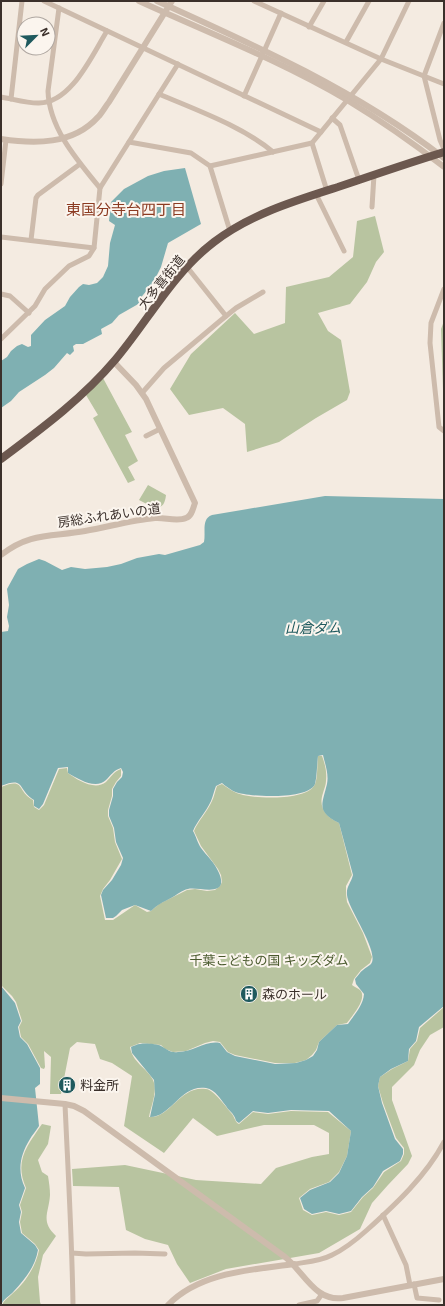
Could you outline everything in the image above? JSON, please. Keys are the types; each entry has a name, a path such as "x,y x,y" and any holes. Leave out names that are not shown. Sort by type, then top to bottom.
{"highway":[{"name":"大多喜街道","path":"1,459 73,402 114,362 186,266 212,243 230,230 269,211 316,194 443,153"}],"street":[{"path":"11,99 22,1"},
{"path":"44,1 321,132"},
{"path":"139,1 262,56 349,98 444,167"},
{"path":"158,1 170,4 265,50 443,153"},
{"path":"254,1 381,59 444,84"},
{"path":"309,27 324,1"},
{"path":"346,42 369,1"},
{"path":"210,166 312,143 381,59 409,1"},
{"path":"1,184 4,139 39,143 63,139 88,126 97,118 109,102 170,4"},
{"path":"59,8 48,91 48,102 63,139 80,164 100,188"},
{"path":"244,96 281,13"},
{"path":"443,153 424,76 444,23"},
{"path":"1,98 38,103 48,102 65,93 74,83 107,31"},
{"path":"1,339 29,313 45,289 70,266 89,256 94,248 100,188 178,64"},
{"path":"159,94 218,120 262,143 273,152"},
{"path":"332,118 340,125 359,180"},
{"path":"129,142 191,153 210,166 230,230"},
{"path":"312,143 327,191"},
{"path":"31,240 36,198 80,164"},
{"path":"372,207 374,175"},
{"path":"316,194 344,251"},
{"path":"1,236 94,248"},
{"path":"186,266 226,316"},
{"path":"444,289 431,323 430,343 439,427 444,431"},
{"path":"142,393 164,368 226,316 236,308 263,292"},
{"path":"1,294 10,296 29,313"},
{"name":"房総ふれあいの道","path":"1,555 15,544 37,537 83,532 155,518 186,518 192,513 195,503 142,393 114,362"},
{"path":"146,436 160,428"},
{"path":"1,453 13,450"},
{"path":"1,1098 65,1104 74,1106 84,1111 294,1264 310,1285 329,1298 336,1299 444,1279"},
{"path":"65,1104 73,1305"},
{"path":"168,1305 191,1288 220,1275 310,1262 333,1255 360,1236 418,1180 444,1142"},
{"path":"383,1215 406,1265 417,1298 439,1300"},
{"path":"72,1253 165,1254"},
{"path":"299,1305 317,1301 322,1294"}],"green space":[{"path":"375,216 384,252 376,262 367,282 350,304 318,313 328,331 341,340 350,392 347,400 279,442 247,452 245,424 223,408 189,415 170,389 191,354 235,313 254,334 285,323 286,287 329,277 353,257 357,221"},
{"path":"444,321 444,421 441,329"},
{"path":"103,378 132,432 125,435 138,461 128,467 135,480 128,483 93,418 98,415 86,395"},
{"path":"148,485 166,495 163,505 160,507 152,506 139,500"},
{"name":"千葉こどもの国 キッズダム","path":"318,756 322,756 326,771 322,808 330,818 339,823 352,875 346,886 347,902 363,933 372,957 370,963 361,970 354,979 352,985 362,993 361,1002 347,1023 337,1025 319,1042 312,1055 306,1060 295,1063 275,1063 235,1055 228,1052 220,1042 213,1041 186,1051 173,1052 165,1049 161,1045 140,1043 130,1047 134,1057 153,1080 155,1089 149,1117 163,1113 189,1092 197,1089 206,1089 213,1092 239,1124 253,1112 268,1114 291,1111 328,1112 351,1131 347,1156 339,1172 329,1182 310,1189 299,1198 303,1210 312,1215 326,1212 339,1215 351,1212 363,1197 373,1188 384,1172 401,1161 404,1154 404,1148 396,1138 383,1103 378,1086 380,1077 408,1061 410,1049 417,1041 420,1028 444,1007 444,1027 430,1035 420,1050 414,1065 392,1087 392,1100 412,1156 408,1164 372,1203 360,1229 319,1253 226,1269 190,1283 177,1264 168,1245 145,1239 126,1230 119,1187 73,1186 72,1169 125,1165 196,1180 261,1184 276,1168 312,1157 329,1154 329,1133 314,1125 264,1125 217,1136 193,1118 164,1153 124,1126 132,1076 112,1063 100,1059 95,1044 77,1042 70,1048 61,1094 50,1094 51,1057 44,1051 45,1067 44,1069 41,1068 28,1044 21,1037 19,1027 22,1021 16,1002 1,985 1,787 9,784 18,784 24,793 33,800 34,807 39,810 44,805 59,769 67,768 68,773 76,779 86,784 97,785 106,782 114,773 121,769 121,776 112,789 108,816 113,828 115,842 122,859 100,896 105,920 113,920 135,905 147,912 151,911 159,904 187,890 195,889 207,891 215,890 220,886 222,882 221,875 201,846 194,831 210,805 217,786 222,784 232,791 240,794 270,798 301,794 309,791 315,784"},
{"path":"42,1124 51,1126 48,1144 38,1160 42,1172 48,1176 50,1195 47,1221 51,1231 56,1236 43,1255 38,1277 41,1305 2,1305 26,1279 38,1256 39,1250 35,1244 22,1233 20,1222 22,1212 20,1205 26,1188 21,1170 27,1147"}],"water":[{"path":"185,168 201,224 168,243 161,267 153,283 138,301 140,303 119,315 112,323 101,329 102,334 83,344 76,344 73,346 74,351 70,355 67,353 54,368 19,392 11,401 1,408 1,361 17,346 22,344 28,347 31,346 31,335 45,320 65,306 70,297 79,287 83,284 89,285 97,283 103,277 108,266 110,243 115,225 109,221 111,202 124,189 148,176 164,171"},
{"name":"山倉ダム","path":"325,496 444,499 444,1006 419,1027 416,1041 409,1049 408,1061 391,1069 380,1077 378,1086 382,1103 395,1139 403,1149 403,1154 400,1161 383,1171 373,1187 362,1197 351,1211 339,1214 326,1211 312,1214 304,1209 300,1198 310,1190 330,1182 339,1173 347,1156 351,1131 329,1111 291,1110 268,1113 253,1111 239,1123 215,1093 206,1088 197,1088 183,1095 164,1112 157,1116 150,1117 155,1094 154,1080 132,1053 131,1047 139,1044 154,1044 171,1052 176,1052 189,1050 209,1043 220,1043 227,1052 235,1056 275,1064 296,1063 313,1056 317,1050 319,1042 337,1025 348,1024 358,1010 364,994 356,984 355,979 371,964 373,958 368,941 352,910 347,895 348,887 353,875 339,823 327,815 322,807 328,777 323,755 318,756 315,784 311,789 294,795 251,795 238,793 222,783 216,786 209,805 193,831 200,846 219,873 221,881 220,886 211,890 192,889 182,891 151,911 135,905 122,910 113,918 106,918 101,895 121,865 123,858 116,842 114,828 109,816 113,789 122,777 123,772 121,768 114,771 102,783 92,784 68,773 68,767 58,768 43,804 39,809 34,806 34,800 18,783 9,783 1,786 1,632 8,631 9,626 7,617 9,605 7,589 18,569 39,559 62,570 71,567 85,569 107,567 137,558 159,554 165,555 200,545 204,542 205,523 206,520 212,515"},
{"path":"1,986 15,1003 21,1021 18,1027 20,1037 27,1044 40,1068 40,1084 35,1088 39,1126 31,1137 22,1157 20,1169 25,1188 19,1205 21,1212 19,1222 21,1233 35,1245 38,1250 37,1256 26,1277 1,1305"}],"place":[{"name":"森のホール","path":"249,994"},
{"name":"料金所","path":"67,1085"}],"district":[{"name":"東国分寺台四丁目","path":"126,209"}]}
